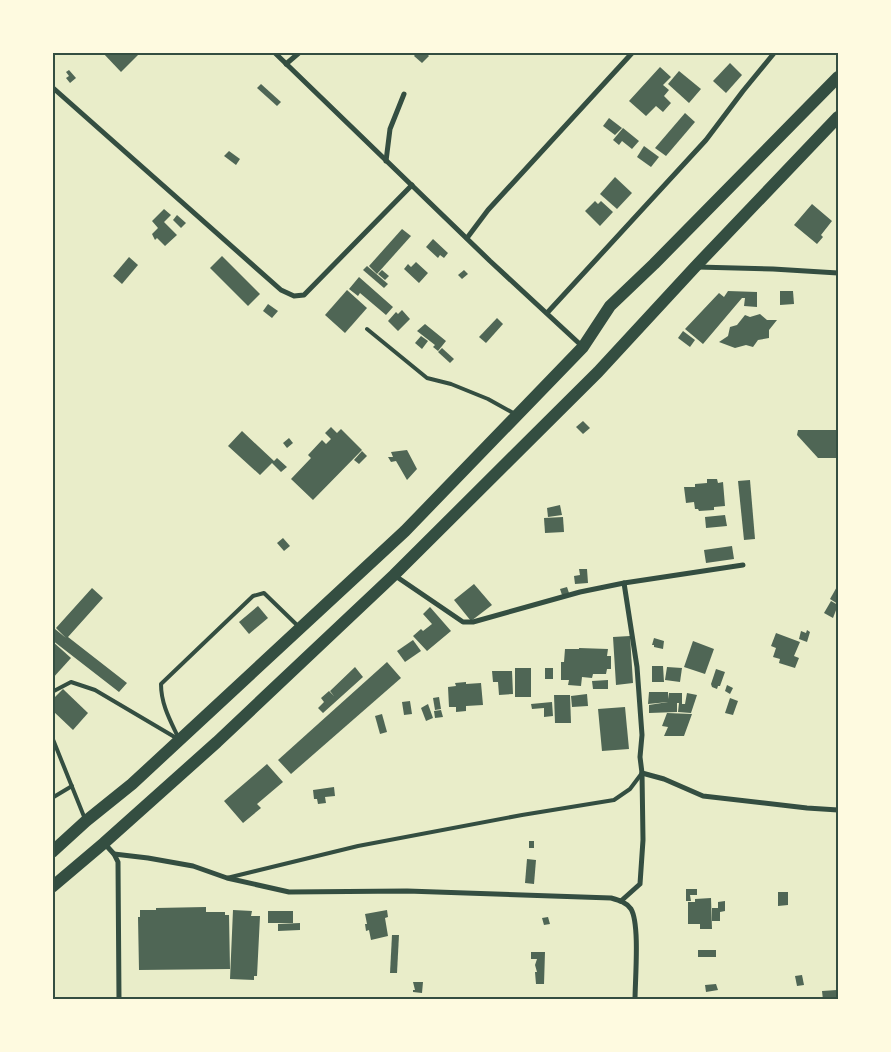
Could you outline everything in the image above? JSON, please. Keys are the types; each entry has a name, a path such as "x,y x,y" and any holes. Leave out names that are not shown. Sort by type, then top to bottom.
{"main road":[{"path":"52,852 86,821 132,784 406,531 583,347 610,306 838,77"},
{"path":"52,887 104,844 217,742 394,575 598,372 838,117"}],"street":[{"path":"274,52 386,161 583,347"},
{"path":"286,64 300,52"},
{"path":"467,238 488,210 633,52"},
{"path":"547,313 706,140 775,52"},
{"path":"52,87 281,290 294,296 304,295 412,185"},
{"path":"386,161 390,129 404,94"},
{"path":"695,267 838,273"},
{"path":"394,575 463,622 473,622 580,592 624,583 743,565"},
{"path":"620,901 640,884 643,840 640,757 642,735 637,667 624,583"},
{"path":"642,773 664,778 703,796 838,810"},
{"path":"104,844 114,854 118,862 119,1000"},
{"path":"114,854 194,866 227,878 289,892 407,891 610,898 620,901 630,908 635,920 635,1000"}],"lane":[{"path":"367,329 427,378 451,384 488,399 517,416"},
{"path":"179,739 164,708 161,684 253,596 264,593 300,628"},
{"path":"52,692 71,682 95,690 179,739"},
{"path":"52,737 86,821"},
{"path":"227,878 358,846 522,815 614,800 630,789 642,773"},
{"path":"52,798 72,786"}],"building":[{"path":"102,52 141,52 121,72"},
{"path":"417,52 425,52 429,56 422,63 414,56"},
{"path":"730,63 742,75 726,93 713,81"},
{"path":"660,67 671,77 663,85 669,90 664,96 671,103 663,112 656,106 646,116 629,101"},
{"path":"69,70 76,78 70,83 66,78 69,76 66,72"},
{"path":"679,71 701,89 689,103 668,84"},
{"path":"261,84 281,102 277,106 257,88"},
{"path":"685,113 695,122 666,156 655,148"},
{"path":"609,118 622,128 615,135 603,126"},
{"path":"623,128 639,141 632,149 622,141 619,145 613,140"},
{"path":"644,146 659,157 651,167 637,157"},
{"path":"229,151 240,159 236,165 224,156"},
{"path":"615,177 632,193 617,209 600,194"},
{"path":"595,201 598,204 601,201 613,212 600,226 585,211"},
{"path":"812,204 832,221 821,235 823,237 817,244 794,225"},
{"path":"164,209 171,215 164,222 177,235 165,246 157,238 155,240 152,234 158,228 152,221"},
{"path":"177,215 186,223 181,228 173,220"},
{"path":"402,229 411,236 377,274 369,266"},
{"path":"433,239 448,253 444,258 440,255 438,258 426,247"},
{"path":"222,256 260,294 248,306 210,268"},
{"path":"129,257 138,265 122,284 113,276"},
{"path":"416,262 428,273 419,283 404,269 408,264 411,267"},
{"path":"367,266 388,284 384,288 363,270"},
{"path":"382,270 389,276 385,280 378,274"},
{"path":"464,270 468,274 462,279 458,275"},
{"path":"359,277 393,307 386,315 360,293 358,296 349,289"},
{"path":"347,290 367,308 345,333 325,315"},
{"path":"728,291 757,292 757,307 744,306 745,298 742,298 703,344 685,329 719,293 724,297"},
{"path":"780,291 793,291 794,304 780,305"},
{"path":"268,304 278,311 272,318 263,311"},
{"path":"402,310 410,319 398,331 388,321 396,312 398,314"},
{"path":"760,314 767,320 777,320 769,330 769,338 758,340 753,347 746,345 735,348 719,342 728,336 730,327 737,325 745,315 750,317"},
{"path":"497,318 503,324 486,343 479,337"},
{"path":"425,324 446,341 438,351 433,347 435,345 417,331"},
{"path":"683,331 695,340 690,347 678,338"},
{"path":"421,336 428,341 422,349 415,343"},
{"path":"442,348 454,359 450,363 438,352"},
{"path":"583,421 590,428 583,434 576,427"},
{"path":"331,427 337,433 341,429 362,450 313,500 291,479 311,458 308,455 322,440 326,444 331,439 325,433"},
{"path":"798,430 838,430 838,458 818,458 797,435"},
{"path":"242,431 274,461 277,458 287,467 281,472 272,463 260,475 228,446"},
{"path":"289,438 293,443 287,448 283,443"},
{"path":"407,450 417,469 407,480 396,461 391,462 388,457 393,457 391,452"},
{"path":"362,451 367,456 359,464 354,460"},
{"path":"707,479 717,479 718,483 723,482 725,506 714,507 714,510 699,511 695,509 694,502 686,503 684,487 695,487 695,484 707,483"},
{"path":"750,480 755,539 744,540 738,481"},
{"path":"560,505 562,515 548,517 547,508"},
{"path":"725,515 727,526 706,528 705,517"},
{"path":"563,517 564,532 545,533 544,518"},
{"path":"283,538 290,546 284,551 277,543"},
{"path":"732,546 734,559 706,563 704,550"},
{"path":"579,569 587,569 588,583 575,584 574,576 580,575"},
{"path":"474,584 492,605 471,621 454,600"},
{"path":"838,585 838,604 830,599"},
{"path":"567,587 569,593 562,595 560,589"},
{"path":"92,588 103,598 68,637 127,683 119,692 52,640 52,633 55,629 66,638 56,628"},
{"path":"831,601 838,605 833,618 824,613"},
{"path":"258,606 268,618 249,634 239,622"},
{"path":"430,607 451,631 427,651 413,636 421,629 423,631 432,624 423,614"},
{"path":"807,630 810,632 807,642 799,639 801,631 806,633"},
{"path":"776,633 800,642 794,656 799,658 795,668 779,663 780,659 773,657 776,648 771,646"},
{"path":"630,636 633,683 616,685 613,637"},
{"path":"654,638 664,641 663,649 652,645"},
{"path":"413,640 421,651 405,662 397,651"},
{"path":"52,641 71,658 52,679"},
{"path":"693,641 714,649 705,674 684,667"},
{"path":"565,649 608,649 607,656 611,656 611,669 607,669 606,674 593,674 592,678 582,677 581,686 568,685 569,680 561,680 561,662 564,662"},
{"path":"387,662 401,678 291,774 278,760"},
{"path":"652,666 663,666 664,682 652,682"},
{"path":"355,667 363,677 323,713 318,708 324,702 321,698 329,691 334,696 330,691"},
{"path":"667,667 682,668 680,682 665,680"},
{"path":"515,668 531,668 531,697 515,697"},
{"path":"545,668 553,668 553,679 545,679"},
{"path":"716,669 725,672 717,689 712,687 711,684"},
{"path":"492,671 512,671 513,694 499,695 498,682 493,682"},
{"path":"608,680 608,689 593,689 592,681"},
{"path":"466,682 466,684 481,683 483,705 466,706 466,711 456,712 456,707 449,707 448,687 456,686 455,683"},
{"path":"727,685 733,688 730,694 725,691"},
{"path":"63,689 88,713 73,730 52,710 52,700"},
{"path":"649,692 668,692 668,699 669,693 682,693 682,704 685,704 687,693 697,695 691,713 678,712 679,703 677,703 677,712 649,713 649,705 668,702 648,704"},
{"path":"587,694 588,706 572,707 571,696"},
{"path":"554,695 570,695 571,723 555,723"},
{"path":"439,697 441,709 435,710 433,698"},
{"path":"730,698 738,701 733,715 725,713"},
{"path":"410,701 412,714 404,715 402,702"},
{"path":"552,702 553,716 544,717 544,708 532,709 531,704"},
{"path":"428,704 433,718 426,721 421,708"},
{"path":"625,707 629,749 602,751 598,709"},
{"path":"441,710 443,717 435,718 434,711"},
{"path":"667,713 692,714 684,736 664,736 668,727 662,726"},
{"path":"382,714 387,732 380,734 375,716"},
{"path":"267,764 283,782 257,804 261,808 243,823 224,801"},
{"path":"334,787 335,796 325,797 326,803 318,804 317,799 314,799 313,790"},
{"path":"529,841 534,841 534,848 529,848"},
{"path":"527,859 536,860 534,884 525,883"},
{"path":"686,889 697,889 697,895 690,895 691,901 686,901"},
{"path":"778,892 788,892 788,905 778,906"},
{"path":"711,898 712,929 700,929 700,924 688,924 688,902 695,902 695,899"},
{"path":"725,901 725,911 720,912 720,921 712,921 712,908 718,908 718,902"},
{"path":"206,907 206,912 225,912 225,915 229,915 230,969 139,970 138,917 140,917 140,910"},
{"path":"233,910 252,911 251,916 260,916 257,976 254,976 254,980 230,979"},
{"path":"387,910 388,917 385,918 388,936 371,940 369,930 366,931 365,914"},
{"path":"268,911 293,911 293,923 268,923"},
{"path":"548,917 550,924 544,925 542,918"},
{"path":"300,923 300,930 278,931 278,924"},
{"path":"392,935 399,935 397,973 390,973"},
{"path":"698,950 716,950 716,957 698,957"},
{"path":"531,952 545,952 544,984 536,984 535,972 537,972 535,965 537,959 531,959"},
{"path":"802,975 804,985 797,986 795,976"},
{"path":"413,982 423,982 422,993 413,992 415,990"},
{"path":"716,984 718,990 706,992 705,985"},
{"path":"836,986 838,986 838,1000 823,1000 822,991 837,990"}]}
